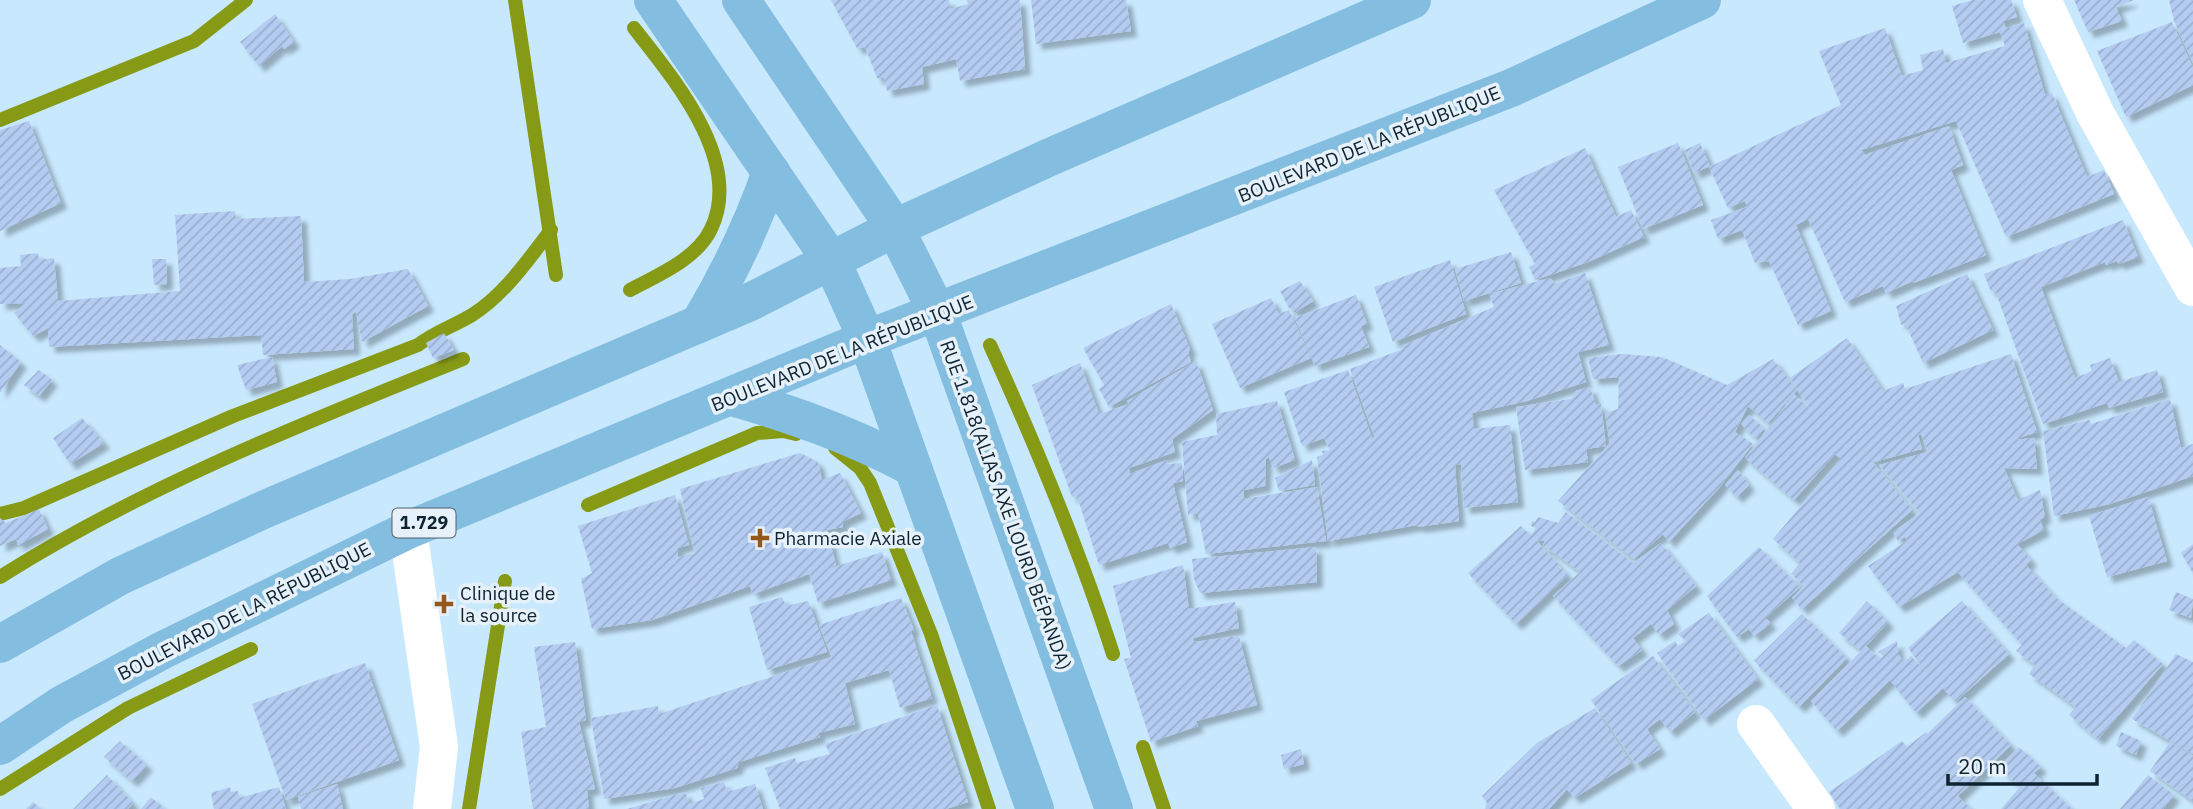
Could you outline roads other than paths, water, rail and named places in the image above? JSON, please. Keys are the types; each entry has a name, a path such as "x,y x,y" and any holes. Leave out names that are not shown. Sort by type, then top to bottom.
{"main road":[{"path":"653,0 832,262 867,339 1035,809"},
{"name":"RUE 1.818(ALIAS AXE LOURD BÉPANDA)","path":"741,0 895,228 938,314 1114,809"},
{"path":"0,644 120,576 251,515 699,324 832,262 895,228 1412,0"},
{"name":"BOULEVARD DE LA RÉPUBLIQUE","path":"0,746 61,705 163,650 408,530 867,339 938,314 1511,88 1702,0"},
{"path":"699,324 733,268 750,231 771,172"},
{"path":"732,397 809,419 851,436 912,467"}],"street":[{"path":"2042,0 2095,113 2193,287"},
{"path":"408,530 439,747 432,809"},
{"path":"1756,724 1816,809"}],"waterway":[{"path":"0,120 194,41 246,0"},
{"path":"515,0 556,275"},
{"path":"630,290 687,258 705,240 719,203 718,176 700,122 667,71 634,28"},
{"path":"0,514 24,508 233,416 418,345 472,315 495,298 551,230"},
{"path":"990,345 1056,498 1113,654"},
{"path":"0,577 111,513 168,485 285,432 463,359"},
{"path":"588,505 757,433 783,431 796,434"},
{"path":"835,448 860,468 870,483 931,634 989,809"},
{"path":"469,809 505,581"},
{"path":"0,789 128,708 251,649"},
{"path":"1143,747 1164,809"}],"place":[{"name":"Pharmacie Axiale","path":"760,538"},
{"name":"Clinique de la source","path":"444,604"}]}
